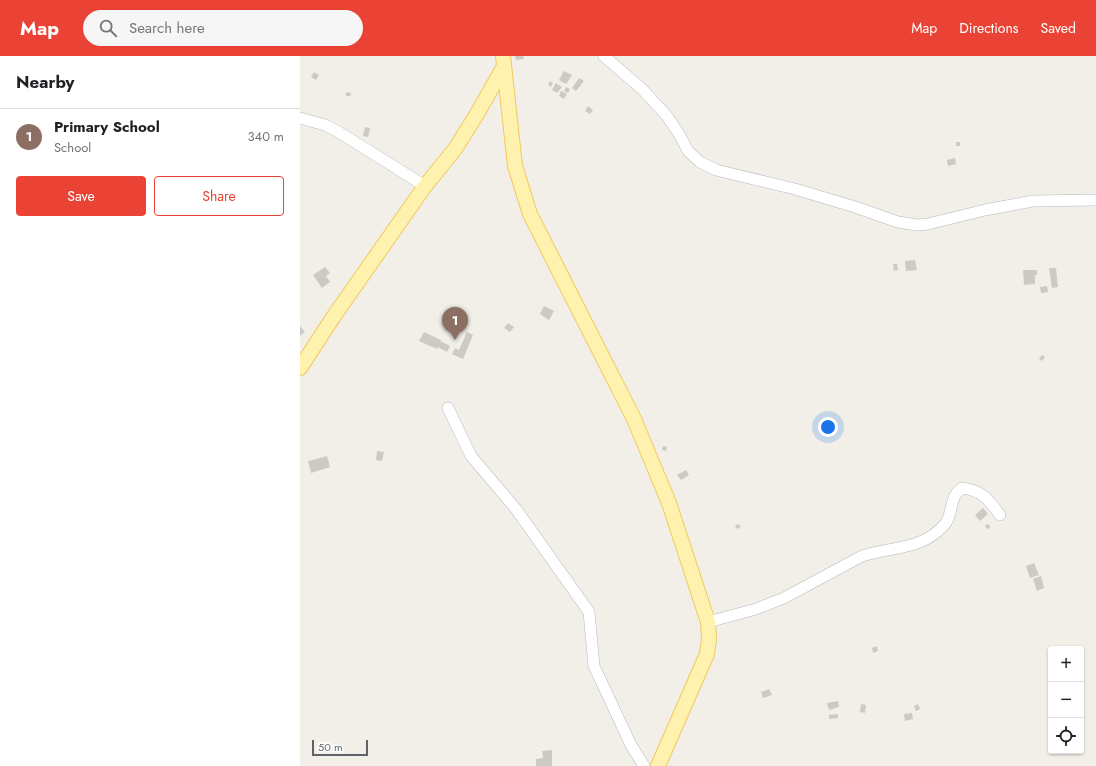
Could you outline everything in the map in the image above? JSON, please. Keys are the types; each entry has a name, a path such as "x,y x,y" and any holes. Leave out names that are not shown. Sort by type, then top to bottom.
{"main road":[{"path":"300,368 424,186 455,149 477,114 503,62"},
{"path":"503,62 516,166 530,214 634,419 669,503 708,622 709,639 707,654 658,766"}],"street":[{"path":"604,56 642,89 667,116 688,151 700,162 716,170 795,189 898,222 917,225 928,224 985,210 1033,201 1096,200"},
{"path":"300,118 325,125 337,131 424,186"},
{"path":"448,408 471,456 516,509 589,612 594,666 631,745 644,766"},
{"path":"708,622 756,609 784,598 862,556 912,546 924,540 936,532 946,522 955,495 962,488 973,489 987,498 1000,515"}],"building":[{"path":"515,56 523,56 524,59 516,60"},
{"path":"564,71 572,75 566,84 559,80"},
{"path":"314,72 319,75 316,80 311,77"},
{"path":"579,78 584,81 576,91 572,88"},
{"path":"550,81 553,83 551,87 548,85"},
{"path":"556,83 562,87 557,93 552,90"},
{"path":"566,87 570,89 568,93 564,91"},
{"path":"561,91 567,94 564,99 559,96"},
{"path":"346,92 351,93 350,96 346,96"},
{"path":"588,106 593,110 590,114 585,111"},
{"path":"365,127 370,128 368,137 363,136"},
{"path":"956,142 960,142 960,146 956,146"},
{"path":"955,158 956,164 948,166 947,160"},
{"path":"915,260 917,270 906,271 905,261"},
{"path":"893,264 897,264 898,270 894,271"},
{"path":"325,267 330,273 326,276 330,282 322,288 313,275"},
{"path":"1049,268 1056,268 1058,287 1052,288"},
{"path":"1023,270 1037,270 1037,275 1035,275 1035,284 1024,285"},
{"path":"1047,286 1048,292 1041,293 1040,287"},
{"path":"544,306 554,311 549,320 540,314"},
{"path":"508,323 514,327 510,332 504,328"},
{"path":"300,326 305,332 300,336"},
{"path":"424,332 450,346 447,352 438,347 437,349 419,341"},
{"path":"467,332 473,335 463,359 452,354 455,348 459,350"},
{"path":"1042,355 1045,357 1042,361 1039,359"},
{"path":"663,446 667,447 666,451 662,450"},
{"path":"377,451 384,452 382,461 376,460"},
{"path":"327,456 330,467 311,473 308,461"},
{"path":"686,470 689,475 681,480 677,475"},
{"path":"983,508 988,514 980,521 975,515"},
{"path":"737,524 741,526 738,529 735,527"},
{"path":"989,524 990,528 987,529 985,525"},
{"path":"1034,563 1039,575 1030,578 1026,566"},
{"path":"1041,576 1044,588 1037,591 1033,579"},
{"path":"877,646 878,651 873,653 872,648"},
{"path":"769,689 772,695 763,698 761,692"},
{"path":"838,701 839,707 829,710 827,703"},
{"path":"861,704 866,705 865,713 860,712"},
{"path":"918,704 920,709 916,711 914,706"},
{"path":"912,713 913,719 905,721 904,714"},
{"path":"838,714 838,718 829,719 829,715"},
{"path":"552,750 552,766 536,766 536,759 543,758 542,751"}],"place":[{"name":"Primary School","path":"455,340"}]}
